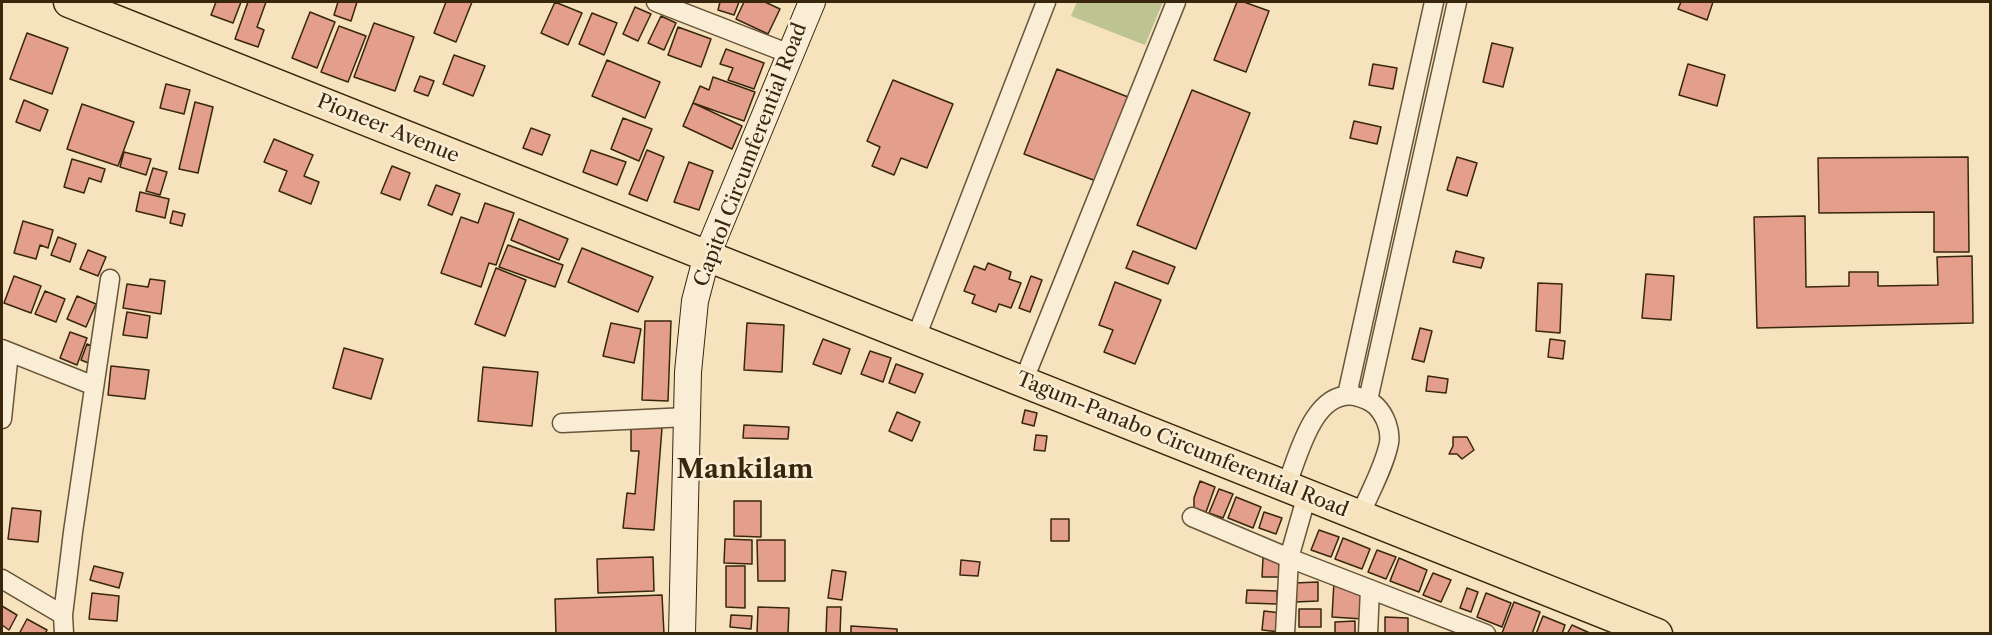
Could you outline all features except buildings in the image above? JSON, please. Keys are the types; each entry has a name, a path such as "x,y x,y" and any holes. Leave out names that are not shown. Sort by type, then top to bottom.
{"highway":[{"name":"Pioneer Avenue","path":"69,2 707,255"},
{"name":"Tagum-Panabo Circumferential Road","path":"707,255 915,340 1656,633"}],"main road":[{"name":"Capitol Circumferential Road","path":"682,633 687,417 692,318 707,255 812,2"}],"street":[{"path":"656,2 790,54"},
{"path":"915,340 1046,2"},
{"path":"1023,382 1176,2"},
{"path":"1347,395 1434,3 1456,5 1368,400"},
{"path":"1384,227 1406,232"},
{"path":"64,633 63,615 93,385 110,279"},
{"path":"2,419 5,351 93,385"},
{"path":"1355,359 1377,364"},
{"path":"1285,633 1288,558 1297,491 1317,414 1331,400 1347,395 1368,400 1383,415 1389,437 1360,516"},
{"path":"562,423 687,417"},
{"path":"1192,518 1370,589 1444,626 1486,633"},
{"path":"2,579 63,615"},
{"path":"1368,633 1370,589"}],"green space":[{"path":"1077,2 1163,2 1145,45 1071,16"}],"district":[{"name":"Mankilam","path":"745,470"}]}
